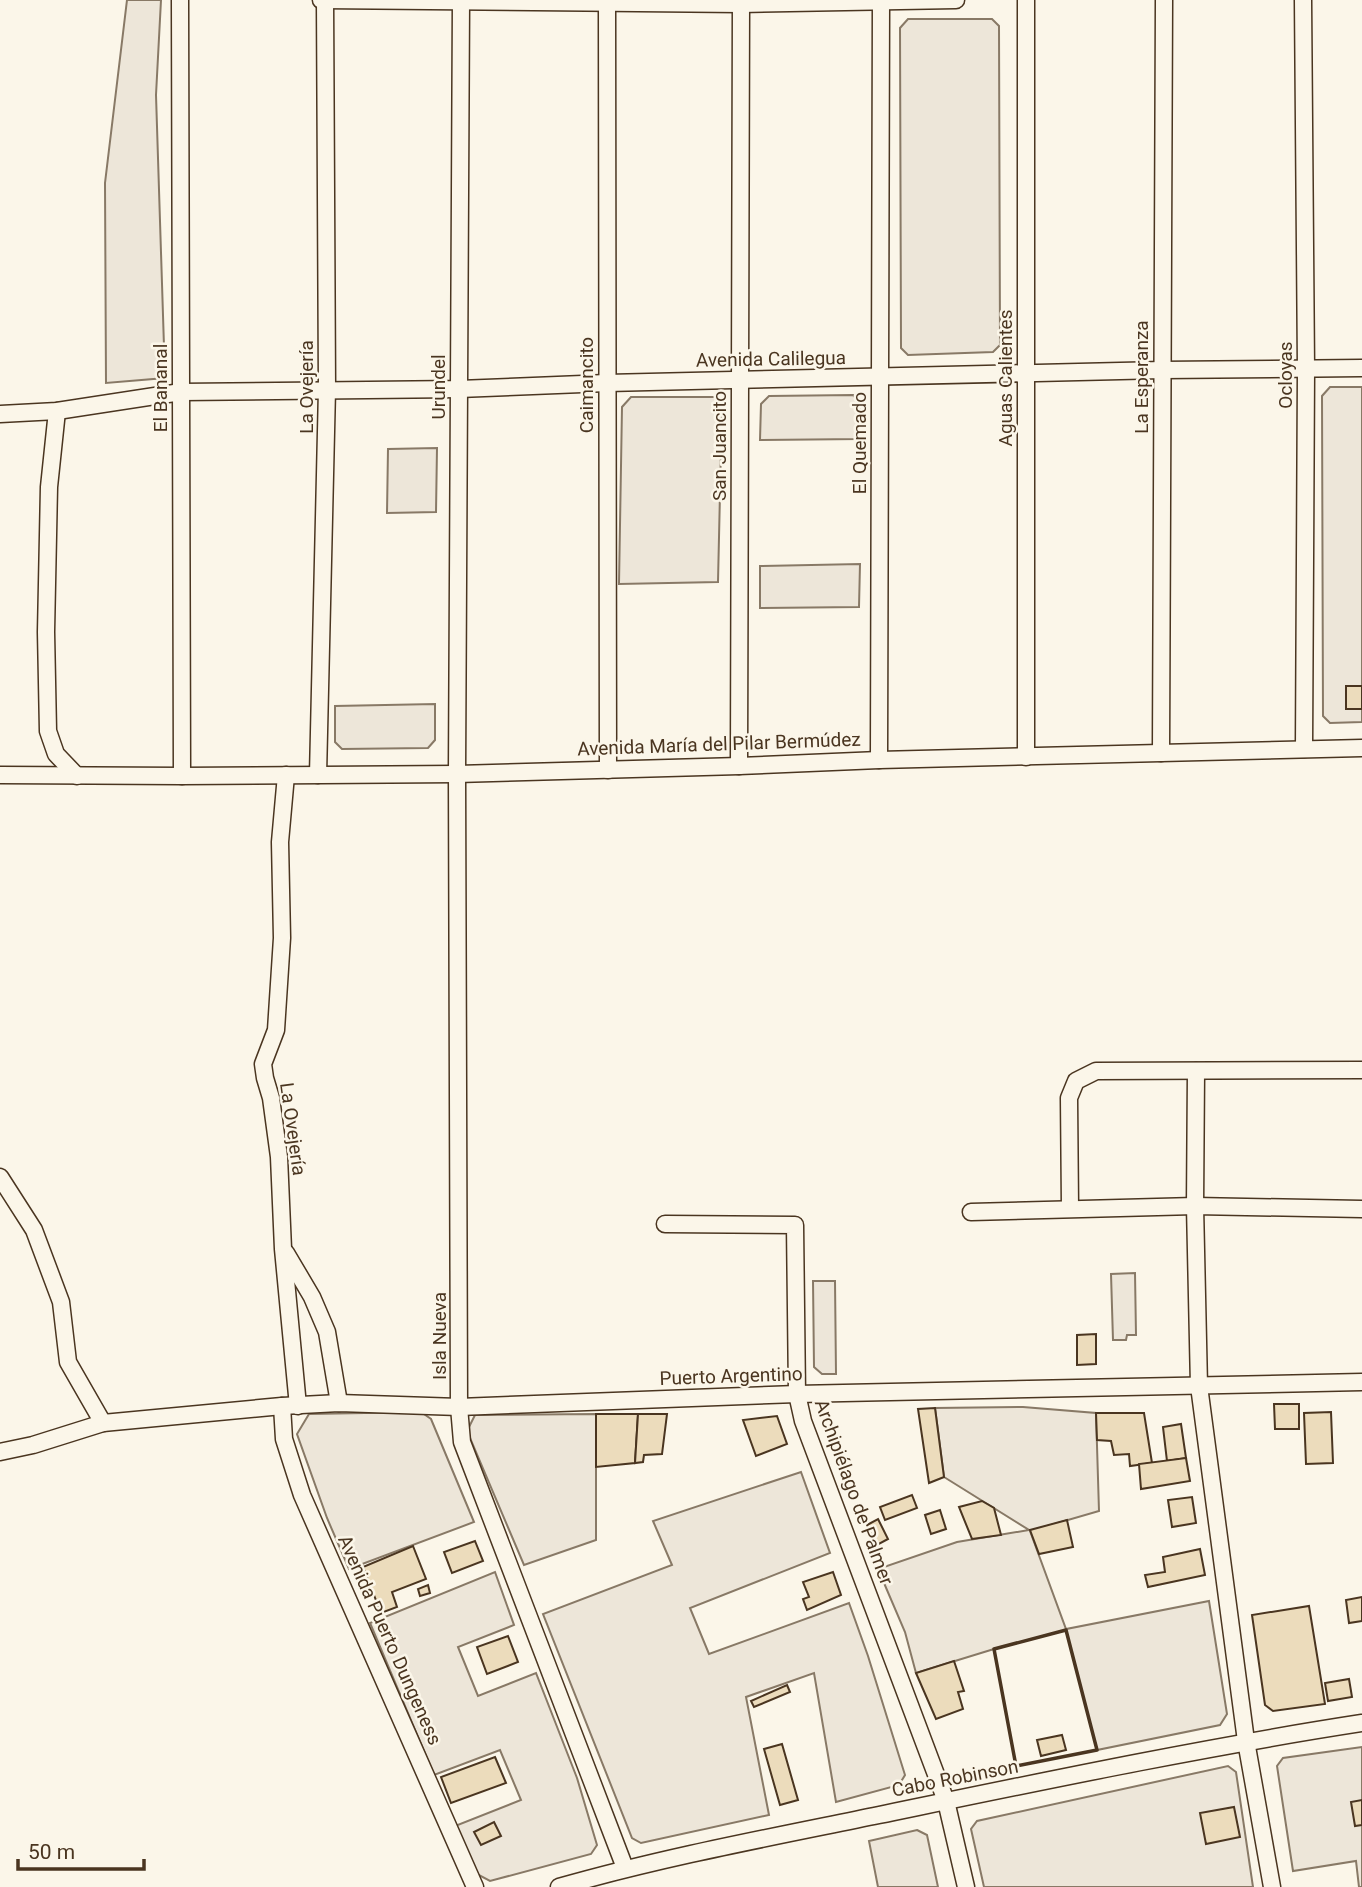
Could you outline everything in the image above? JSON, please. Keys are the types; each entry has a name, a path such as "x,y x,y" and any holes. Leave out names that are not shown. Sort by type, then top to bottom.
{"street":[{"name":"El Bananal","path":"180,0 182,776"},
{"path":"323,0 956,0"},
{"name":"La Ovejería","path":"318,775 327,389 323,0"},
{"name":"Aguas Calientes","path":"1026,0 1026,757"},
{"name":"La Esperanza","path":"1161,753 1164,0"},
{"name":"Ocloyas","path":"1303,0 1306,370 1304,749"},
{"name":"Urundel","path":"457,774 461,1"},
{"name":"Caimancito","path":"607,1 608,770"},
{"name":"El Quemado","path":"879,760 881,1"},
{"name":"San Juancito","path":"739,766 741,2"},
{"name":"Avenida Calilegua","path":"0,414 57,411 181,392 459,389 1162,370 1362,368"},
{"path":"57,411 48,487 48,731 56,754 77,776"},
{"name":"Avenida María del Pilar Bermúdez","path":"0,775 457,774 1362,748"},
{"name":"Isla Nueva","path":"457,774 459,1407 462,1442 625,1868"},
{"name":"La Ovejería","path":"286,775 280,842 282,938 276,1030 263,1064 271,1098 279,1157 290,1406"},
{"path":"1070,1208 1069,1098 1076,1081 1096,1071 1362,1070"},
{"path":"1196,1071 1195,1206 1199,1386 1246,1741 1272,1887"},
{"path":"0,1177 34,1230 61,1303 68,1362 103,1423"},
{"path":"971,1212 1195,1206 1362,1209"},
{"name":"Archipiélago de Palmer","path":"665,1224 795,1225 797,1394 803,1421 946,1801 966,1887"},
{"path":"283,1249 312,1297 327,1332 339,1403"},
{"name":"Puerto Argentino","path":"0,1452 33,1445 103,1423 339,1403 459,1407 797,1394 1362,1382"},
{"name":"Avenida Puerto Dungeness","path":"290,1406 284,1439 302,1495 475,1887"},
{"name":"Cabo Robinson","path":"559,1887 625,1868 946,1801 1246,1741 1362,1723"}],"shaded area":[{"path":"127,0 161,0 156,95 165,378 106,383 105,183"},
{"path":"908,19 992,19 999,26 1000,345 993,352 908,355 901,348 900,28"},
{"path":"1330,387 1362,387 1362,722 1330,723 1323,716 1322,396"},
{"path":"853,395 860,403 860,439 760,440 761,404 769,396"},
{"path":"631,397 715,397 722,404 718,582 619,584 622,407"},
{"path":"437,448 436,512 387,513 388,449"},
{"path":"860,564 859,607 760,608 760,566"},
{"path":"435,704 435,740 428,748 342,749 335,742 335,706"},
{"path":"1135,1273 1136,1335 1127,1335 1126,1340 1113,1340 1111,1274"},
{"path":"813,1281 835,1281 836,1374 822,1374 814,1367"},
{"path":"1023,1407 1096,1413 1099,1511 1030,1531 1066,1629 1209,1601 1227,1714 1220,1725 1097,1750 1066,1630 916,1673 905,1632 878,1569 957,1542 1029,1530 944,1477 935,1408"},
{"path":"421,1412 431,1419 474,1522 349,1569 327,1518 297,1434 309,1414"},
{"path":"596,1414 596,1540 524,1565 467,1431 475,1415"},
{"path":"801,1472 830,1553 690,1608 709,1654 849,1603 905,1775 899,1785 836,1802 814,1673 746,1697 769,1815 641,1843 632,1838 543,1614 672,1565 653,1521"},
{"path":"495,1572 514,1625 458,1647 478,1696 536,1673 577,1778 597,1845 591,1854 490,1881 475,1873 455,1826 521,1800 500,1750 434,1775 370,1623"},
{"path":"1362,1747 1362,1887 1359,1887 1356,1861 1293,1871 1277,1766 1283,1758"},
{"path":"1228,1766 1236,1772 1253,1887 984,1887 971,1829 977,1821"},
{"path":"917,1830 927,1835 938,1887 878,1887 869,1841"}],"building":[{"path":"1346,686 1362,686 1362,709 1346,709"},
{"path":"1096,1334 1096,1364 1077,1365 1077,1335"},
{"path":"1274,1404 1299,1404 1299,1429 1275,1429"},
{"path":"935,1408 944,1477 929,1483 918,1409"},
{"path":"1331,1412 1333,1463 1306,1464 1304,1413"},
{"path":"1096,1413 1144,1413 1152,1463 1130,1466 1129,1454 1114,1455 1111,1441 1097,1440"},
{"path":"596,1414 638,1414 635,1463 596,1467"},
{"path":"638,1414 667,1414 662,1454 644,1455 643,1462 635,1463"},
{"path":"777,1416 787,1444 756,1456 743,1420"},
{"path":"1181,1424 1186,1458 1167,1461 1163,1427"},
{"path":"1186,1458 1190,1481 1141,1489 1139,1464"},
{"path":"912,1495 917,1508 885,1520 880,1507"},
{"path":"1192,1497 1196,1523 1172,1527 1168,1500"},
{"path":"982,1501 994,1508 1001,1535 972,1539 959,1507"},
{"path":"940,1510 946,1529 931,1534 925,1515"},
{"path":"878,1519 888,1539 877,1545 867,1525"},
{"path":"1067,1520 1073,1547 1039,1554 1030,1530"},
{"path":"475,1541 483,1561 452,1573 444,1552"},
{"path":"413,1546 426,1579 392,1592 397,1607 381,1613 363,1567"},
{"path":"1200,1549 1205,1575 1148,1587 1145,1575 1165,1572 1163,1557"},
{"path":"833,1572 841,1595 807,1610 803,1599 809,1597 803,1582"},
{"path":"428,1585 430,1593 420,1596 418,1589"},
{"path":"1362,1597 1362,1621 1349,1623 1346,1600"},
{"path":"1309,1606 1325,1704 1273,1711 1265,1705 1252,1615"},
{"path":"508,1636 518,1662 487,1674 477,1647"},
{"path":"954,1661 964,1691 958,1692 963,1709 936,1719 916,1673"},
{"path":"1349,1679 1352,1697 1328,1701 1325,1683"},
{"path":"787,1685 790,1692 754,1707 751,1701"},
{"path":"1062,1735 1066,1750 1041,1756 1037,1740"},
{"path":"782,1744 798,1800 780,1805 764,1749"},
{"path":"495,1757 506,1783 451,1803 441,1777"},
{"path":"1362,1800 1362,1825 1355,1826 1351,1802"},
{"path":"1234,1807 1240,1837 1206,1844 1200,1813"},
{"path":"494,1822 501,1836 481,1845 474,1832"}],"wall":[{"path":"1066,1630 1097,1750 1016,1766 994,1649 1066,1630"}]}
